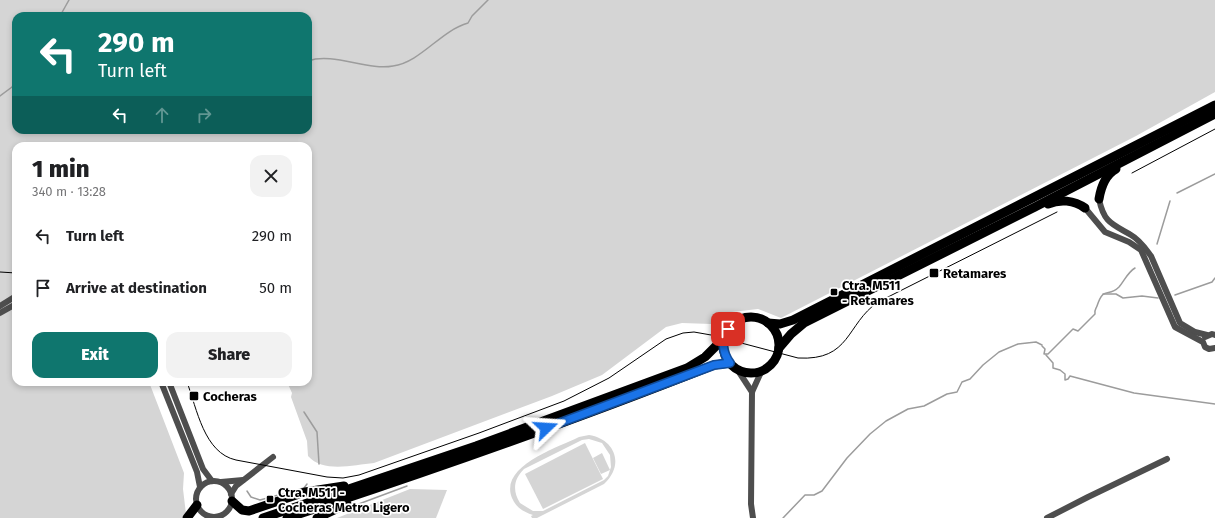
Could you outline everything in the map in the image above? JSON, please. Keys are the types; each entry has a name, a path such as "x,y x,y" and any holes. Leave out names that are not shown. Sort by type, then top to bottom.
{"highway":[{"path":"263,518 476,446 687,368 705,357 724,338 730,326 742,318 756,317 768,323 780,324 793,320 1215,105"},
{"path":"724,338 724,351 730,363 737,369 750,372 762,370 774,361 779,348 791,334 804,323 1036,207 1215,114"},
{"path":"1099,200 1103,184 1107,177 1113,171 1140,156 1144,152"},
{"path":"1036,207 1041,207 1058,201 1068,201 1080,204 1085,208"},
{"path":"768,323 777,334 779,348"},
{"path":"287,518 408,478 587,414 714,365 730,363"},
{"path":"317,518 352,501 408,478"},
{"path":"231,497 242,510 252,511 305,492 373,480"},
{"path":"188,518 197,505"}],"street":[{"path":"1099,200 1104,216 1111,224 1132,235 1145,247 1151,256 1177,325 1195,332 1215,335"},
{"path":"1085,208 1105,232 1114,238 1129,242 1141,250 1177,325 1203,342 1205,347 1209,349 1215,348"},
{"path":"0,306 12,298"},
{"path":"0,313 12,306"},
{"path":"1203,342 1207,335"},
{"path":"737,369 752,392"},
{"path":"753,518 751,504 752,392 762,370"},
{"path":"163,386 197,472 200,487 196,496 197,505 204,513 215,517 226,515 236,486 273,457"},
{"path":"171,386 203,469 212,481"},
{"path":"1047,518 1088,496 1167,459"},
{"path":"200,487 212,481 221,482 243,480"},
{"path":"221,482 225,484 231,497"}],"shaded area":[{"path":"0,0 1215,0 1215,92 1136,136 781,318 758,309 732,312 711,324 682,323 666,327 602,375 552,396 374,463 339,467 322,465 308,456 307,441 291,397 292,393 289,386 312,386 312,142 12,142 12,386 151,386 184,473 183,489 186,514 182,518 0,518"},
{"path":"589,435 598,437 611,447 615,461 614,469 610,477 604,484 537,518 532,518 531,516 533,515 521,509 512,498 510,487 514,477 532,460 579,437","holes":["589,439 602,443 610,455 611,467 608,476 604,480 543,511 533,511 520,503 517,498 515,485 518,477 524,469 582,440"]},
{"path":"585,443 603,479 543,509 525,474"},
{"path":"602,453 610,470 601,474 593,458"},
{"path":"410,489 447,490 436,518 337,518"}],"waterway":[{"path":"62,12 69,0"},
{"path":"312,60 339,60 383,67 403,63 413,59 448,33 468,23 472,16 488,0"},
{"path":"0,96 12,87"},
{"path":"1177,193 1215,174"},
{"path":"1157,244 1170,201"},
{"path":"1042,346 1045,349 1044,354 1048,354 1073,329 1078,331 1095,314 1095,310 1102,296 1119,287 1128,274 1135,268"},
{"path":"1175,295 1212,282 1215,278"},
{"path":"1103,294 1116,294 1123,298 1142,296 1158,298"},
{"path":"783,518 805,495 814,495 822,491 847,458 870,434 886,421 908,409 924,406 947,394 957,392 962,382 970,379 983,365 999,352 1018,344 1036,342 1042,345"},
{"path":"1046,355 1053,363 1053,368 1060,370 1065,374 1065,380 1070,376 1134,393 1215,404"},
{"path":"304,412 317,432 319,464"},
{"path":"247,491 251,497 260,500 304,488 307,484"},
{"path":"348,508 407,486"}],"tram line":[{"path":"1132,173 1215,129"},
{"path":"188,386 203,428 216,449 225,456 236,460 327,477 343,478 359,475 479,433 564,401 609,378 666,339 683,333 694,332 711,335 798,358 815,357 828,354 846,339 859,320 878,302 1057,212"},
{"path":"0,272 12,273"}],"place":[{"name":"Retamares","path":"934,273"},
{"name":"Ctra. M511 - Retamares","path":"834,292"},
{"name":"Cocheras","path":"194,396"},
{"name":"Ctra. M511 - Cocheras Metro Ligero","path":"270,499"}],"route":[{"path":"546,428 587,414 714,365 730,363 725,355 723,347 725,334 728,329"}]}
